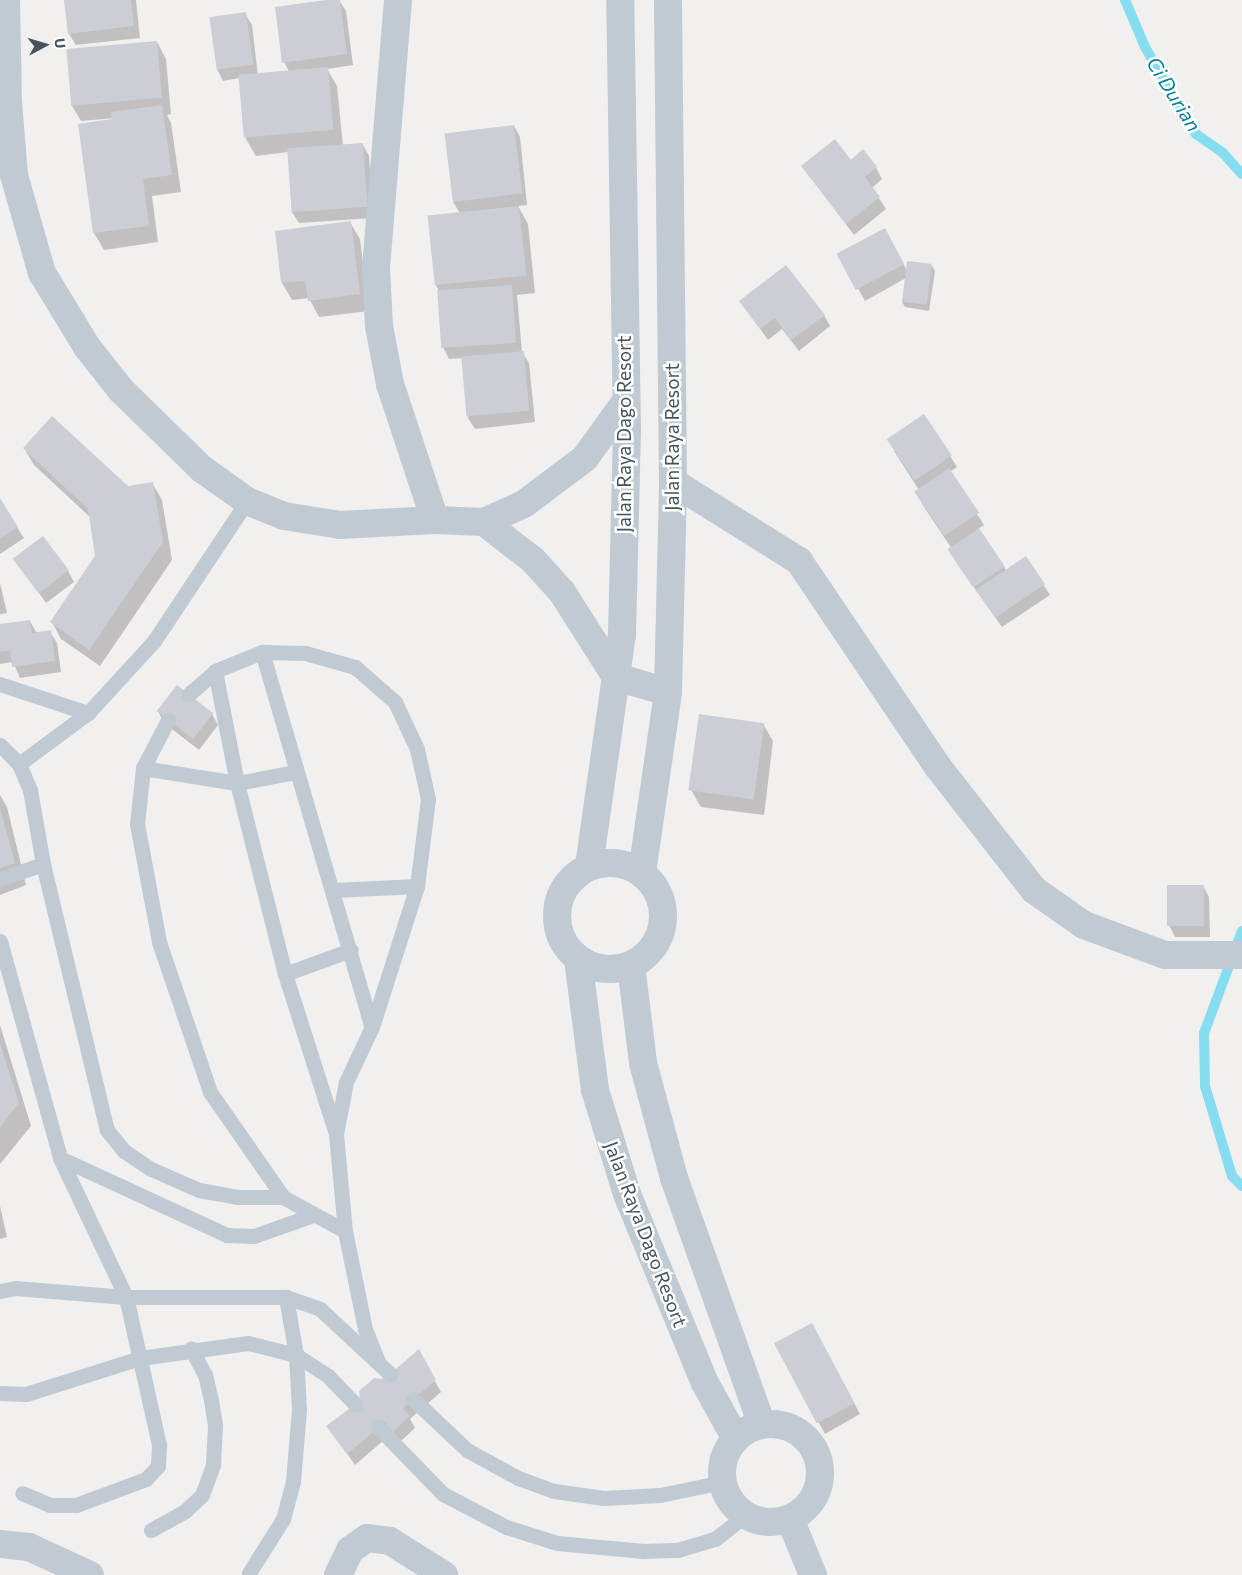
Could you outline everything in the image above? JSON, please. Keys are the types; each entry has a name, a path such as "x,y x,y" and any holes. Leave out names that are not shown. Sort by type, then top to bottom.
{"street":[{"path":"6,0 8,102 14,175 42,273 86,347 121,390 202,468 246,501 284,516 340,525 435,520 484,522 524,504 585,458 626,401"},
{"path":"398,0 376,269 379,326 390,384 435,520"},
{"name":"Jalan Raya Dago Resort","path":"589,866 622,635 626,401 620,0"},
{"name":"Jalan Raya Resort","path":"642,873 668,692 673,482 668,0"},
{"path":"673,482 799,561 938,767 1034,890 1084,924 1166,955 1242,955"},
{"path":"484,522 533,560 562,592 616,677 668,692"},
{"path":"607,862 626,864 642,873 655,887 662,904 663,922 658,940 647,955 631,965 614,969 595,967 578,959 560,934 558,903 574,876 589,866 607,862"},
{"name":"Jalan Raya Dago Resort","path":"578,959 595,1090 627,1194 704,1383 736,1439"},
{"path":"631,965 643,1063 674,1178 762,1425"},
{"path":"762,1425 792,1429 806,1438 820,1466 819,1482 814,1497 804,1510 790,1518 760,1521 746,1515 728,1496 723,1482 723,1466 736,1439 762,1425"},
{"path":"790,1518 813,1575"},
{"path":"338,1575 350,1550 367,1538 390,1541 444,1575"},
{"path":"0,1544 29,1547 90,1575"}],"lane":[{"path":"19,764 88,713 154,641 246,501"},
{"path":"262,652 296,772 334,890 372,1026"},
{"path":"189,694 215,671 262,652 305,653 355,666 395,702 417,749 428,799 417,886 372,1026 346,1082 336,1134"},
{"path":"215,671 238,783 285,974 336,1134 345,1231 365,1329 378,1361"},
{"path":"0,684 88,713"},
{"path":"168,720 143,768 137,824 159,942 210,1092 283,1197 345,1231"},
{"path":"0,745 19,764 30,790 43,864 107,1130 124,1151 151,1169 199,1190 237,1197 283,1197"},
{"path":"143,768 238,783 296,772"},
{"path":"0,880 43,864"},
{"path":"334,890 417,886"},
{"path":"0,941 60,1158 126,1297 159,1445 158,1466 146,1480 76,1504 50,1504 22,1493"},
{"path":"285,974 351,950"},
{"path":"60,1158 228,1235 254,1236 313,1215"},
{"path":"0,1291 15,1288 126,1297 286,1297 320,1309 390,1374"},
{"path":"249,1573 283,1519 293,1481 298,1439 296,1355 286,1297"},
{"path":"0,1393 26,1394 140,1358 191,1349 248,1343 296,1355 328,1376 355,1404"},
{"path":"151,1530 184,1511 202,1495 213,1464 215,1425 212,1400 204,1375 191,1349"},
{"path":"414,1399 467,1450 518,1478 554,1491 604,1498 660,1495 723,1482"},
{"path":"378,1427 443,1494 506,1527 557,1542 626,1550 678,1550 715,1539 746,1515"}],"building":[{"path":"64,0 131,0 134,26 68,34"},
{"path":"340,0 347,54 282,63 275,7"},
{"path":"246,12 253,64 217,70 209,17"},
{"path":"157,41 162,98 71,106 66,49"},
{"path":"328,67 333,130 244,138 238,75"},
{"path":"162,105 172,175 143,179 149,226 93,233 78,124 112,119 111,112"},
{"path":"514,125 522,193 453,202 445,134"},
{"path":"835,139 851,160 863,149 877,167 865,177 880,197 846,224 801,166"},
{"path":"363,143 367,207 292,212 287,148"},
{"path":"519,206 526,276 435,285 428,216"},
{"path":"351,221 360,294 308,301 305,281 281,283 275,231"},
{"path":"885,228 904,264 856,290 836,254"},
{"path":"907,261 932,264 927,305 902,302"},
{"path":"786,265 825,315 791,340 775,318 760,329 739,301"},
{"path":"512,285 516,343 441,348 437,290"},
{"path":"524,351 529,411 466,416 461,356"},
{"path":"924,414 952,455 915,481 887,439"},
{"path":"52,416 128,486 153,482 163,542 89,650 50,622 95,556 88,509 23,448"},
{"path":"949,468 979,513 944,536 914,491"},
{"path":"0,498 18,527 0,539"},
{"path":"979,528 1005,566 973,587 947,549"},
{"path":"43,536 69,570 39,593 13,559"},
{"path":"1026,556 1045,584 995,618 976,590"},
{"path":"30,620 32,633 51,630 55,661 12,667 10,651 0,652 0,624"},
{"path":"177,685 213,713 193,739 157,711"},
{"path":"699,714 764,723 754,799 688,790"},
{"path":"0,808 15,863 0,868"},
{"path":"1167,885 1204,885 1204,926 1167,926"},
{"path":"0,1043 19,1103 0,1127"},
{"path":"812,1323 855,1403 817,1424 774,1343"},
{"path":"419,1349 436,1380 403,1408 410,1416 393,1432 385,1422 347,1454 326,1426 360,1401 359,1391 374,1378 381,1379 390,1374"}],"waterway":[{"name":"Ci Durian","path":"1125,0 1145,47 1196,134 1223,153 1242,174"},
{"name":"Ci Durian","path":"1242,931 1204,1033 1205,1086 1232,1176 1242,1186"}]}
